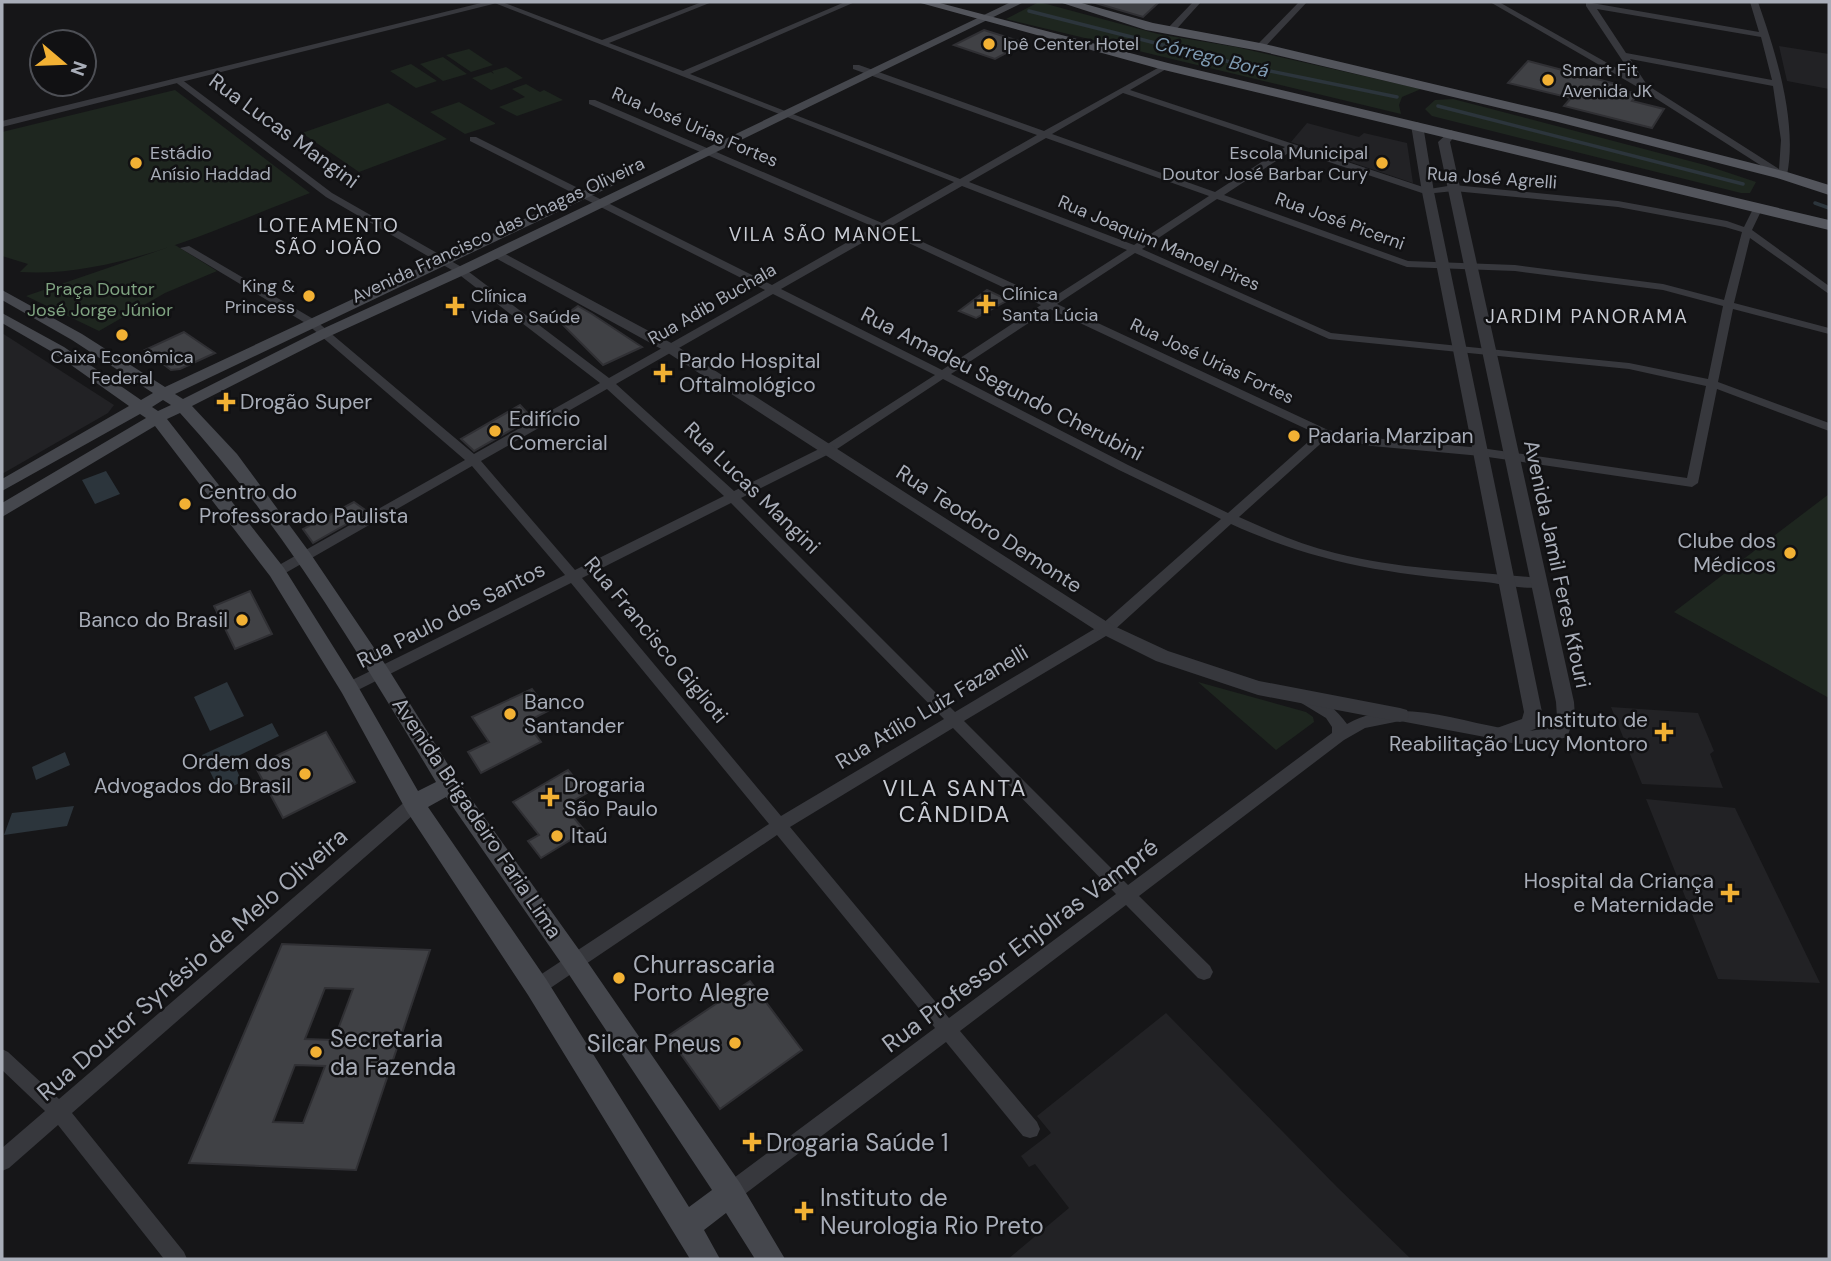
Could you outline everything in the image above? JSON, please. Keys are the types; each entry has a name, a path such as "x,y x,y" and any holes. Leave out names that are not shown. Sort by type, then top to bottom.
{"main road":[{"path":"923,2 1165,66 1414,110 1451,133 1829,223"},
{"name":"Avenida Francisco das Chagas Oliveira","path":"2,486 164,393 995,2"},
{"name":"Avenida Francisco das Chagas Oliveira","path":"2,511 157,418 325,333 461,271 1019,2"},
{"path":"1065,2 1127,21 1260,47 1707,156 1784,170 1826,191"},
{"path":"1414,110 1447,91"},
{"path":"1414,110 1430,122 1490,142"},
{"path":"1707,156 1726,155 1734,151 1736,146"},
{"path":"1758,207 1784,170"},
{"path":"1826,191 1803,192 1790,196 1794,206 1829,223"},
{"name":"Avenida Brigadeiro Faria Lima","path":"2,295 77,337 182,405 231,457 304,556 380,672 449,785 574,962 730,1193 771,1259"},
{"name":"Avenida Brigadeiro Faria Lima","path":"2,317 59,350 157,418 277,572 349,688 414,804 537,987 706,1259"},
{"path":"21,474 43,486"},
{"path":"414,804 449,785"},
{"path":"686,1226 730,1193"}],"street":[{"name":"Rua Joaquim Manoel Pires","path":"496,2 1134,249 1329,335 1629,366 1714,384 1829,427"},
{"path":"2,124 496,2"},
{"path":"604,42 708,2"},
{"path":"686,74 851,2"},
{"path":"1170,31 1197,2"},
{"path":"1260,47 1303,2"},
{"path":"1494,2 1644,87 1736,146 1784,170"},
{"path":"1754,2 1766,35 1777,84 1784,170"},
{"path":"1589,4 1644,87"},
{"path":"1589,4 1766,35"},
{"path":"1598,60 1615,61 1624,55 1777,84"},
{"name":"Rua Adib Buchala","path":"277,572 1165,66"},
{"name":"Rua José Picerni","path":"856,67 1407,264 1471,265 1598,276 1729,302 1829,331"},
{"name":"Rua Lucas Mangini","path":"178,81 329,195 461,271 608,383 732,497 1204,972"},
{"name":"Rua José Agrelli","path":"1122,90 1428,192 1454,188 1618,204 1727,224 1747,232 1829,291"},
{"name":"Rua José Urias Fortes","path":"592,103 882,227 1325,433 1372,442 1481,452 1692,483 1714,384"},
{"path":"1414,110 1428,192 1533,712 1530,723 1501,734"},
{"name":"Avenida Jamil Feres Kfouri","path":"1451,133 1444,142 1565,702 1564,725 1560,732 1550,737 1535,739 1501,734"},
{"name":"Rua Amadeu Segundo Cherubini","path":"473,139 582,197 943,374 1118,466 1231,519 1308,550 1359,563 1539,583"},
{"name":"Rua Paulo dos Santos","path":"349,688 827,450 1291,147"},
{"path":"1714,384 1729,302 1747,232 1758,207"},
{"name":"Rua Francisco Giglioti","path":"185,248 312,322 473,460 573,576 1030,1129"},
{"name":"Rua Teodoro Demonte","path":"496,253 670,348 1105,629 1162,656 1258,688 1501,734"},
{"name":"Rua Atílio Luiz Fazanelli","path":"537,987 780,825 1105,629 1325,433"},
{"path":"1302,696 1331,714 1340,726 1339,736"},
{"name":"Rua Professor Enjolras Vampré","path":"730,1193 1339,736 1362,723 1400,715"},
{"name":"Rua Doutor Synésio de Melo Oliveira","path":"2,1161 414,804"},
{"path":"2,1058 59,1112 177,1259"}],"shaded area":[{"path":"1779,46 1829,54 1829,89 1787,81"},
{"name":"Escola Municipal Doutor José Barbar Cury","path":"1307,123 1359,137 1364,133 1407,143 1413,183 1291,142"},
{"path":"2,333 114,405 108,413 2,474"},
{"path":"106,471 120,494 95,504 82,480"},
{"path":"227,682 244,716 210,731 194,697"},
{"name":"Instituto de Reabilitação Lucy Montoro","path":"1611,707 1698,713 1714,751 1710,754 1723,788 1642,784"},
{"path":"272,723 279,736 232,759 242,782 220,792 202,755"},
{"path":"65,752 70,765 36,780 32,767"},
{"name":"Hospital da Criança e Maternidade","path":"1646,799 1735,808 1820,983 1718,979"},
{"path":"74,806 67,826 4,835 12,813"},
{"path":"1166,1013 1411,1259 1008,1259 1069,1208 1035,1164 1029,1167 1021,1156 1051,1133 1037,1116"}],"green space":[{"path":"1039,2 1158,34 1236,47 1421,89 1402,97 1399,105 1401,114 1006,19"},
{"path":"469,49 493,65 471,72 446,55"},
{"path":"443,57 467,74 443,81 420,64"},
{"path":"411,64 437,81 416,88 390,71"},
{"path":"506,67 523,78 491,90 472,78 491,72 494,74 492,71"},
{"path":"526,84 563,100 517,116 499,107 525,97 512,89"},
{"name":"Estádio Anísio Haddad","path":"175,90 310,193 204,235 130,259 93,267 57,272 20,272 28,264 2,256 2,132"},
{"path":"1453,99 1705,165 1756,182 1750,193 1741,193 1432,116 1425,109 1435,100"},
{"path":"459,102 495,124 465,134 430,112"},
{"path":"388,103 447,139 359,172 302,133"},
{"name":"Praça Doutor José Jorge Júnior","path":"175,245 217,271 165,293 99,331 26,296"},
{"name":"Clube dos Médicos","path":"1829,494 1829,698 1674,612"},
{"path":"1198,682 1306,712 1313,717 1314,722 1276,750"}],"building":[{"path":"1092,2 1159,2 1143,17"},
{"name":"Ipê Center Hotel","path":"984,30 1025,43 995,59 954,45"},
{"path":"1528,61 1620,85 1617,89 1638,94 1632,101 1664,109 1652,128 1564,106 1571,98 1508,83"},
{"name":"Clínica Santa Lúcia","path":"987,290 1008,300 976,318 959,311"},
{"path":"578,306 642,347 603,365 558,320"},
{"path":"184,332 215,353 180,369 171,370 145,350"},
{"name":"Edifício Comercial","path":"520,405 532,418 474,451 461,439"},
{"path":"354,502 368,512 313,543 303,529"},
{"name":"Banco do Brasil","path":"250,591 272,634 235,649 214,606"},
{"path":"532,689 548,711 526,722 541,742 481,773 468,752 489,742 472,717"},
{"name":"Ordem dos Advogados do Brasil","path":"326,732 355,782 283,818 255,766"},
{"path":"568,770 587,793 564,806 585,831 541,858 528,841 539,835 513,802"},
{"name":"Secretaria da Fazenda","path":"282,944 430,950 356,1170 189,1163","holes":["325,988 353,989 334,1040 305,1039","295,1065 325,1066 303,1123 273,1122"]},
{"name":"Silcar Pneus","path":"750,981 802,1050 720,1109 668,1036"}],"waterway":[{"name":"Córrego Borá","path":"1029,11 1250,67 1397,97"},
{"name":"Córrego Borá","path":"1438,106 1743,184"},
{"name":"Córrego Borá","path":"1815,203 1829,208"}],"place":[{"name":"Ipê Center Hotel","path":"989,44"},
{"name":"Smart Fit Avenida JK","path":"1548,80"},
{"name":"Estádio Anísio Haddad","path":"136,163"},
{"name":"Escola Municipal Doutor José Barbar Cury","path":"1382,163"},
{"name":"King & Princess","path":"309,296"},
{"name":"Clínica Santa Lúcia","path":"986,304"},
{"name":"Clínica Vida e Saúde","path":"455,306"},
{"name":"Caixa Econômica Federal","path":"122,335"},
{"name":"Pardo Hospital Oftalmológico","path":"663,373"},
{"name":"Drogão Super","path":"226,402"},
{"name":"Edifício Comercial","path":"495,431"},
{"name":"Padaria Marzipan","path":"1294,436"},
{"name":"Centro do Professorado Paulista","path":"185,504"},
{"name":"Clube dos Médicos","path":"1790,553"},
{"name":"Banco do Brasil","path":"242,620"},
{"name":"Banco Santander","path":"510,714"},
{"name":"Instituto de Reabilitação Lucy Montoro","path":"1664,732"},
{"name":"Ordem dos Advogados do Brasil","path":"305,774"},
{"name":"Drogaria São Paulo","path":"550,797"},
{"name":"Itaú","path":"557,836"},
{"name":"Hospital da Criança e Maternidade","path":"1730,893"},
{"name":"Churrascaria Porto Alegre","path":"619,978"},
{"name":"Silcar Pneus","path":"735,1043"},
{"name":"Secretaria da Fazenda","path":"316,1052"},
{"name":"Drogaria Saúde 1","path":"752,1142"},
{"name":"Instituto de Neurologia Rio Preto","path":"804,1211"}],"district":[{"name":"VILA SÃO MANOEL","path":"826,234"},
{"name":"LOTEAMENTO SÃO JOÃO","path":"329,236"},
{"name":"JARDIM PANORAMA","path":"1587,316"},
{"name":"VILA SANTA CÂNDIDA","path":"955,801"}]}
